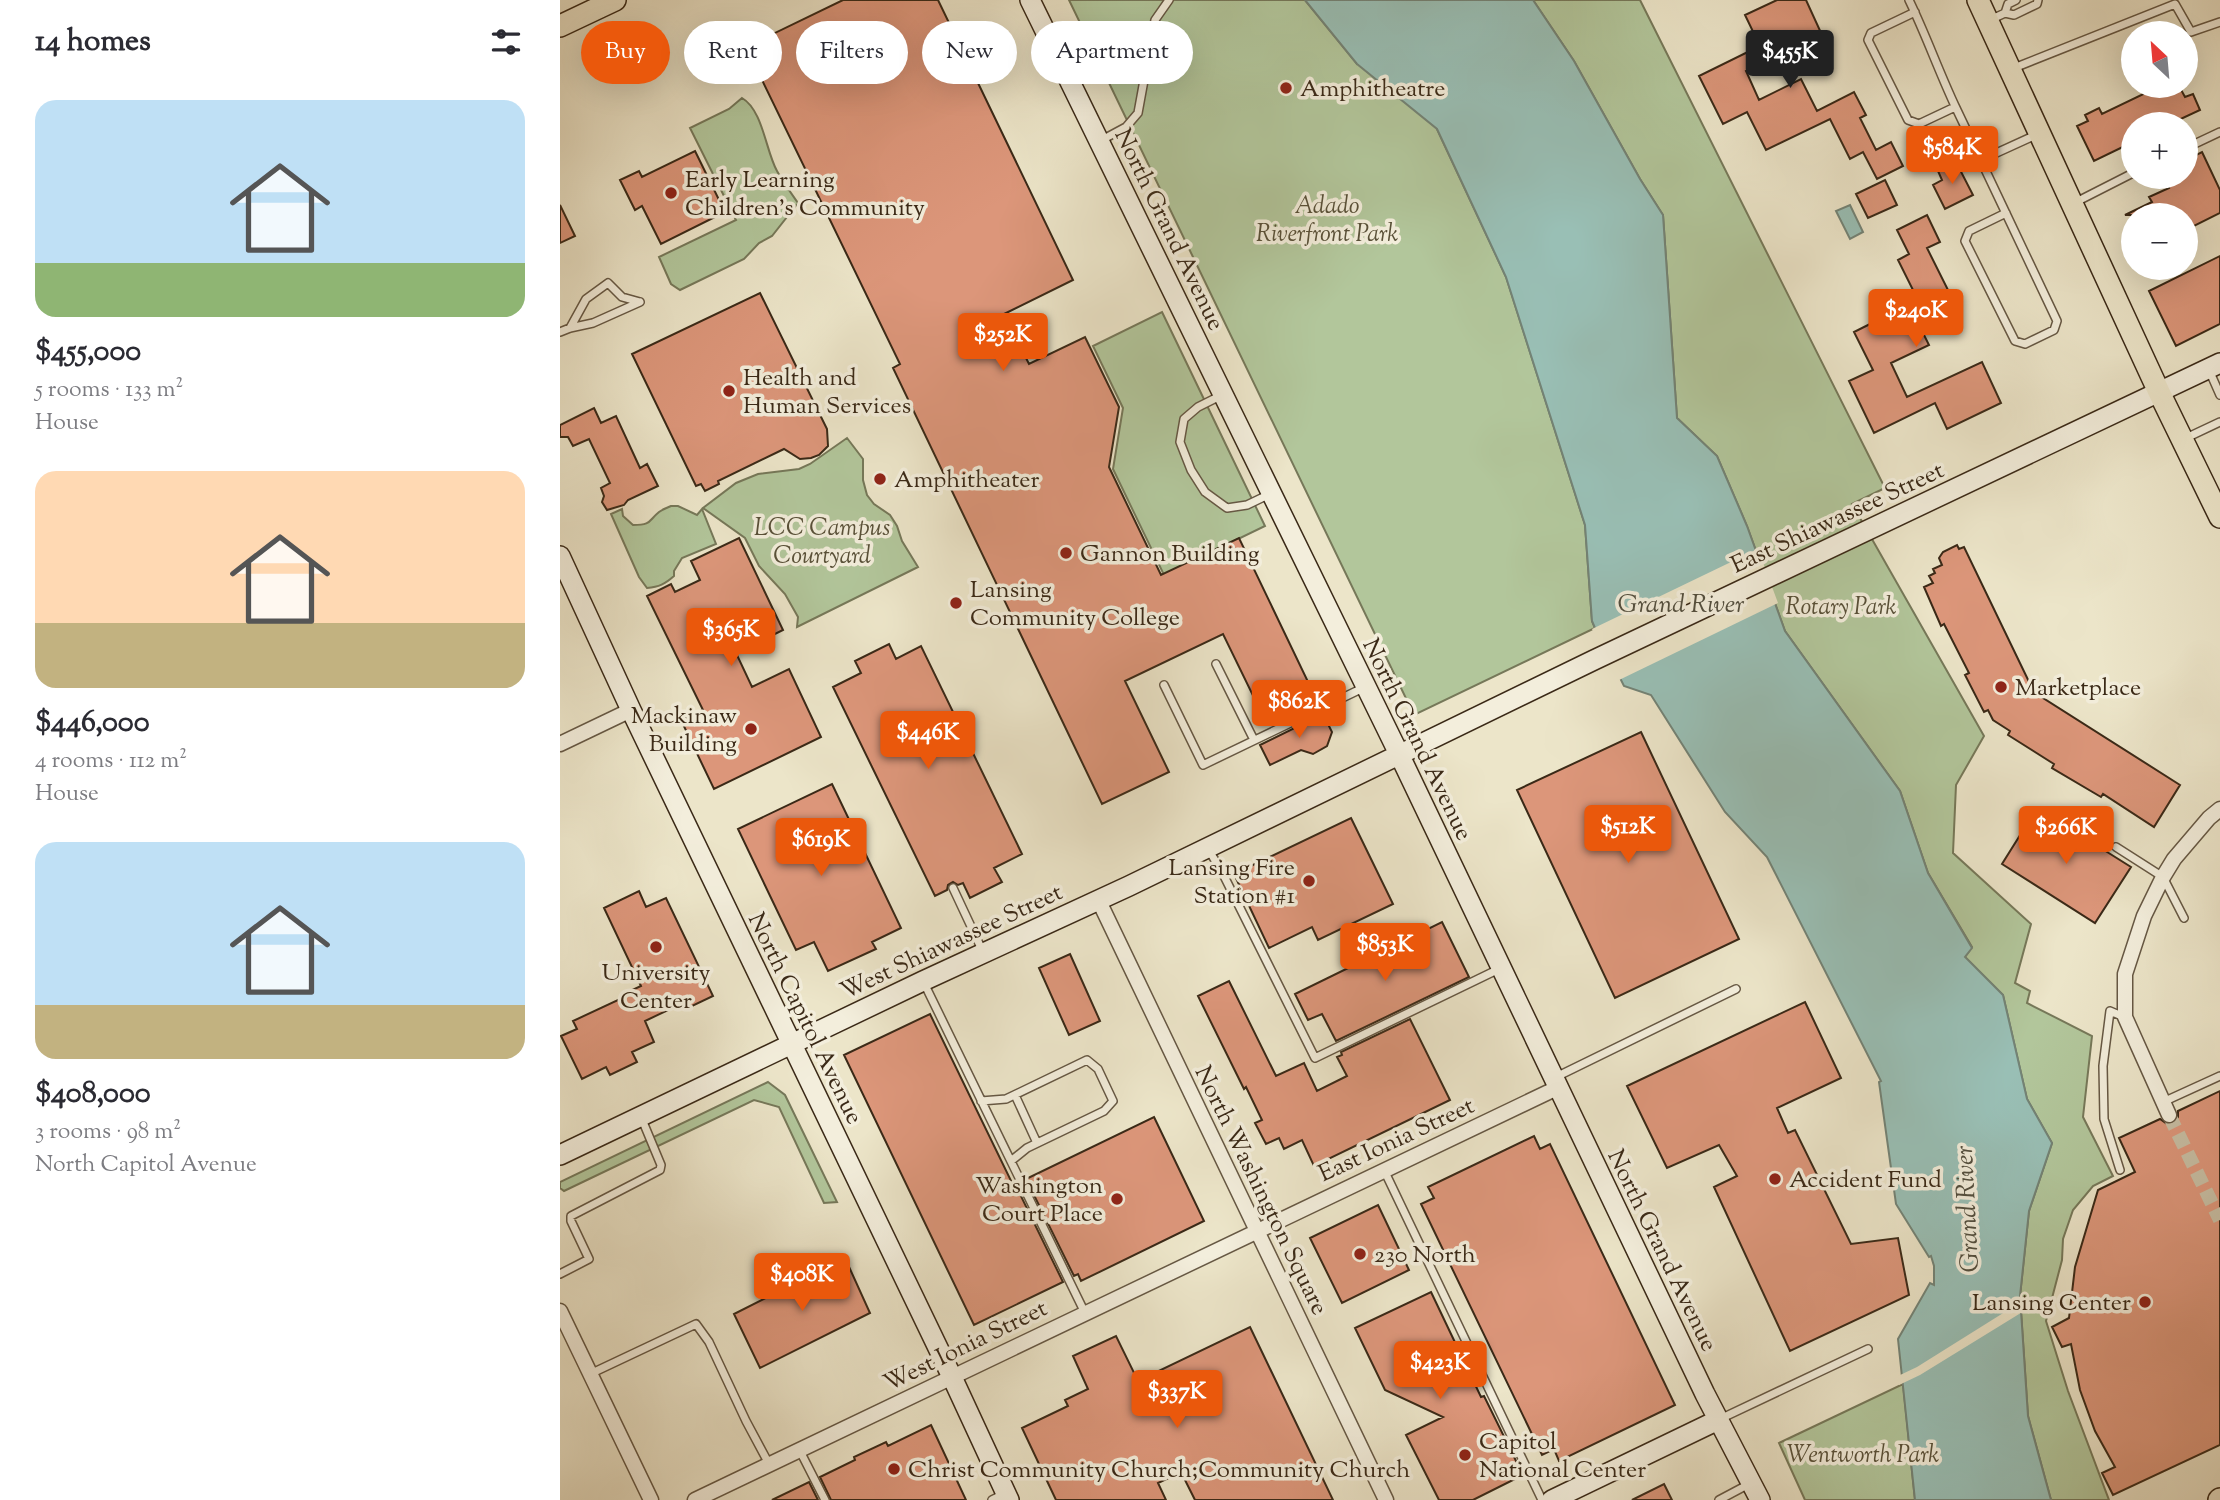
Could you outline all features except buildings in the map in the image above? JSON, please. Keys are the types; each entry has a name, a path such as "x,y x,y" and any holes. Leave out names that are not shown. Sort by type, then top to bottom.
{"main road":[{"path":"560,26 615,0"},
{"path":"1978,0 1996,17 2010,69 2159,392 2220,515"}],"street":[{"name":"North Grand Avenue","path":"1030,0 1366,686 1718,1420 1756,1491"},
{"name":"East Shiawassee Street","path":"1098,899 1863,531 2214,366"},
{"name":"North Capitol Avenue","path":"560,556 952,1377 1003,1498"},
{"path":"560,744 632,710"},
{"path":"2166,1109 2125,1017 2125,974 2144,916 2163,877 2174,859 2220,809"},
{"name":"West Shiawassee Street","path":"560,1155 1098,899"},
{"name":"North Washington Square","path":"1098,899 1386,1500"},
{"name":"East Ionia Street","path":"1255,1231 1555,1084"},
{"name":"West Ionia Street","path":"695,1500 1255,1231"},
{"path":"560,1311 651,1500"},
{"path":"1552,1500 1718,1420"}],"lane":[{"path":"1100,141 1126,127 1138,113 1155,20 1168,0"},
{"path":"1909,0 1955,107 1981,160 2057,321 2054,330 2025,344 2015,341 1965,241 1969,231 2006,213"},
{"path":"1996,17 2008,4 2017,0"},
{"path":"1996,17 2014,15 2037,4 2038,0"},
{"path":"2010,69 2175,4 2191,32 2220,22"},
{"path":"1915,12 1871,33 1868,40 1908,120 1919,124 1955,107"},
{"path":"2198,142 2220,132"},
{"path":"1981,160 2039,133"},
{"path":"2072,204 2121,179"},
{"path":"560,332 593,323 640,302 622,297 608,283 586,299 570,328"},
{"path":"2214,366 2220,395"},
{"path":"1223,395 1198,407 1184,419 1180,442 1191,470 1205,492 1227,508 1247,505 1271,494"},
{"path":"2182,439 2220,422"},
{"path":"1216,664 1254,740"},
{"path":"1164,685 1203,765 1366,686"},
{"path":"2116,847 2163,877 2184,918"},
{"path":"1208,848 1315,1058 1500,968"},
{"path":"953,888 983,953"},
{"path":"923,981 1085,1313"},
{"path":"1555,1084 1736,989"},
{"path":"2119,1170 2104,1119 2102,1066 2110,1011 2125,1017"},
{"path":"981,1101 1006,1099 1087,1060 1098,1069 1113,1101 1104,1111 1027,1148 1011,1161"},
{"path":"2166,1109 2220,1076"},
{"path":"1015,1095 1037,1143"},
{"path":"560,1273 589,1258 571,1216 660,1170 661,1166 641,1116"},
{"path":"1384,1170 1542,1500"},
{"path":"590,1374 696,1324 709,1342 769,1464"},
{"path":"1718,1420 1868,1349"},
{"path":"799,1450 825,1500"},
{"path":"1719,1500 1756,1491"}],"green space":[{"name":"Adado Riverfront Park","path":"1069,0 1305,0 1357,64 1457,0 1437,129 1506,277 1585,525 1592,621 1595,628 1414,715 1110,84 1193,84 1193,21 1079,21"},
{"name":"Rotary Park","path":"1533,0 1640,0 1885,488 1852,504 1984,736 1956,785 1953,853 2031,924 2015,983 2030,991 2027,1003 2092,1036 2083,1117 2113,1176 2093,1186 2073,1210 2063,1239 2062,1260 2046,1321 2068,1391 2109,1500 2051,1500 2028,1416 2020,1296 2029,1211 2052,1143 2027,1099 2003,995 1965,957 1972,947 1928,873 1900,791 1785,631 1747,526 1717,456 1677,418 1663,215 1574,61"},
{"path":"742,98 755,112 773,163 798,203 772,236 759,243 744,259 680,290 671,284 659,257 736,220 690,128 729,109"},
{"path":"1162,312 1265,526 1164,575 1113,469 1123,408 1093,346"},
{"name":"LCC Campus Courtyard","path":"847,438 863,459 863,480 867,495 874,504 890,515 918,567 797,627 798,617 785,594 759,566 745,538 703,508 736,483 758,474 799,469"},
{"path":"671,506 678,506 697,515 702,509 716,544 682,558 674,576 662,585 647,588 639,577 611,514 622,509 623,516 633,525 644,524"},
{"path":"768,1082 785,1095 837,1202 824,1203 779,1107 754,1100 564,1191 560,1188 560,1182"},
{"name":"Wentworth Park","path":"1903,1384 1915,1500 1805,1500 1779,1443"}],"water":[{"name":"Grand River","path":"1305,0 1533,0 1574,61 1663,215 1677,418 1717,456 1747,526 1785,631 1900,791 1928,873 1972,948 1965,957 2003,995 2027,1099 2052,1143 2029,1211 2020,1296 2028,1416 2051,1500 1915,1500 1898,1339 1930,1283 1934,1285 1934,1266 1931,1256 1929,1257 1896,1204 1879,1082 1881,1081 1767,857 1725,812 1651,695 1624,686 1595,628 1592,621 1585,525 1506,277 1437,129 1357,64"},
{"path":"1850,205 1863,232 1850,239 1836,211"}],"pier":[{"path":"1758,549 1778,603 1617,681 1592,629"},
{"path":"2024,1300 2024,1311 1899,1385 1898,1376 1917,1367"}],"tunnel":[{"path":"2169,1115 2220,1220"}],"place":[{"name":"Amphitheatre","path":"1286,88"},
{"name":"Early Learning Children's Community","path":"671,193"},
{"name":"Health and Human Services","path":"729,391"},
{"name":"Amphitheater","path":"880,479"},
{"name":"Gannon Building","path":"1066,553"},
{"name":"Lansing Community College","path":"956,603"},
{"name":"Marketplace","path":"2001,687"},
{"name":"Mackinaw Building","path":"751,729"},
{"name":"Lansing Fire Station #1","path":"1309,881"},
{"name":"University Center","path":"656,947"},
{"name":"Accident Fund","path":"1775,1179"},
{"name":"Washington Court Place","path":"1117,1199"},
{"name":"230 North","path":"1360,1254"},
{"name":"Lansing Center","path":"2145,1302"},
{"name":"Capitol National Center","path":"1465,1455"},
{"name":"Christ Community Church;Community Church","path":"894,1469"}]}
